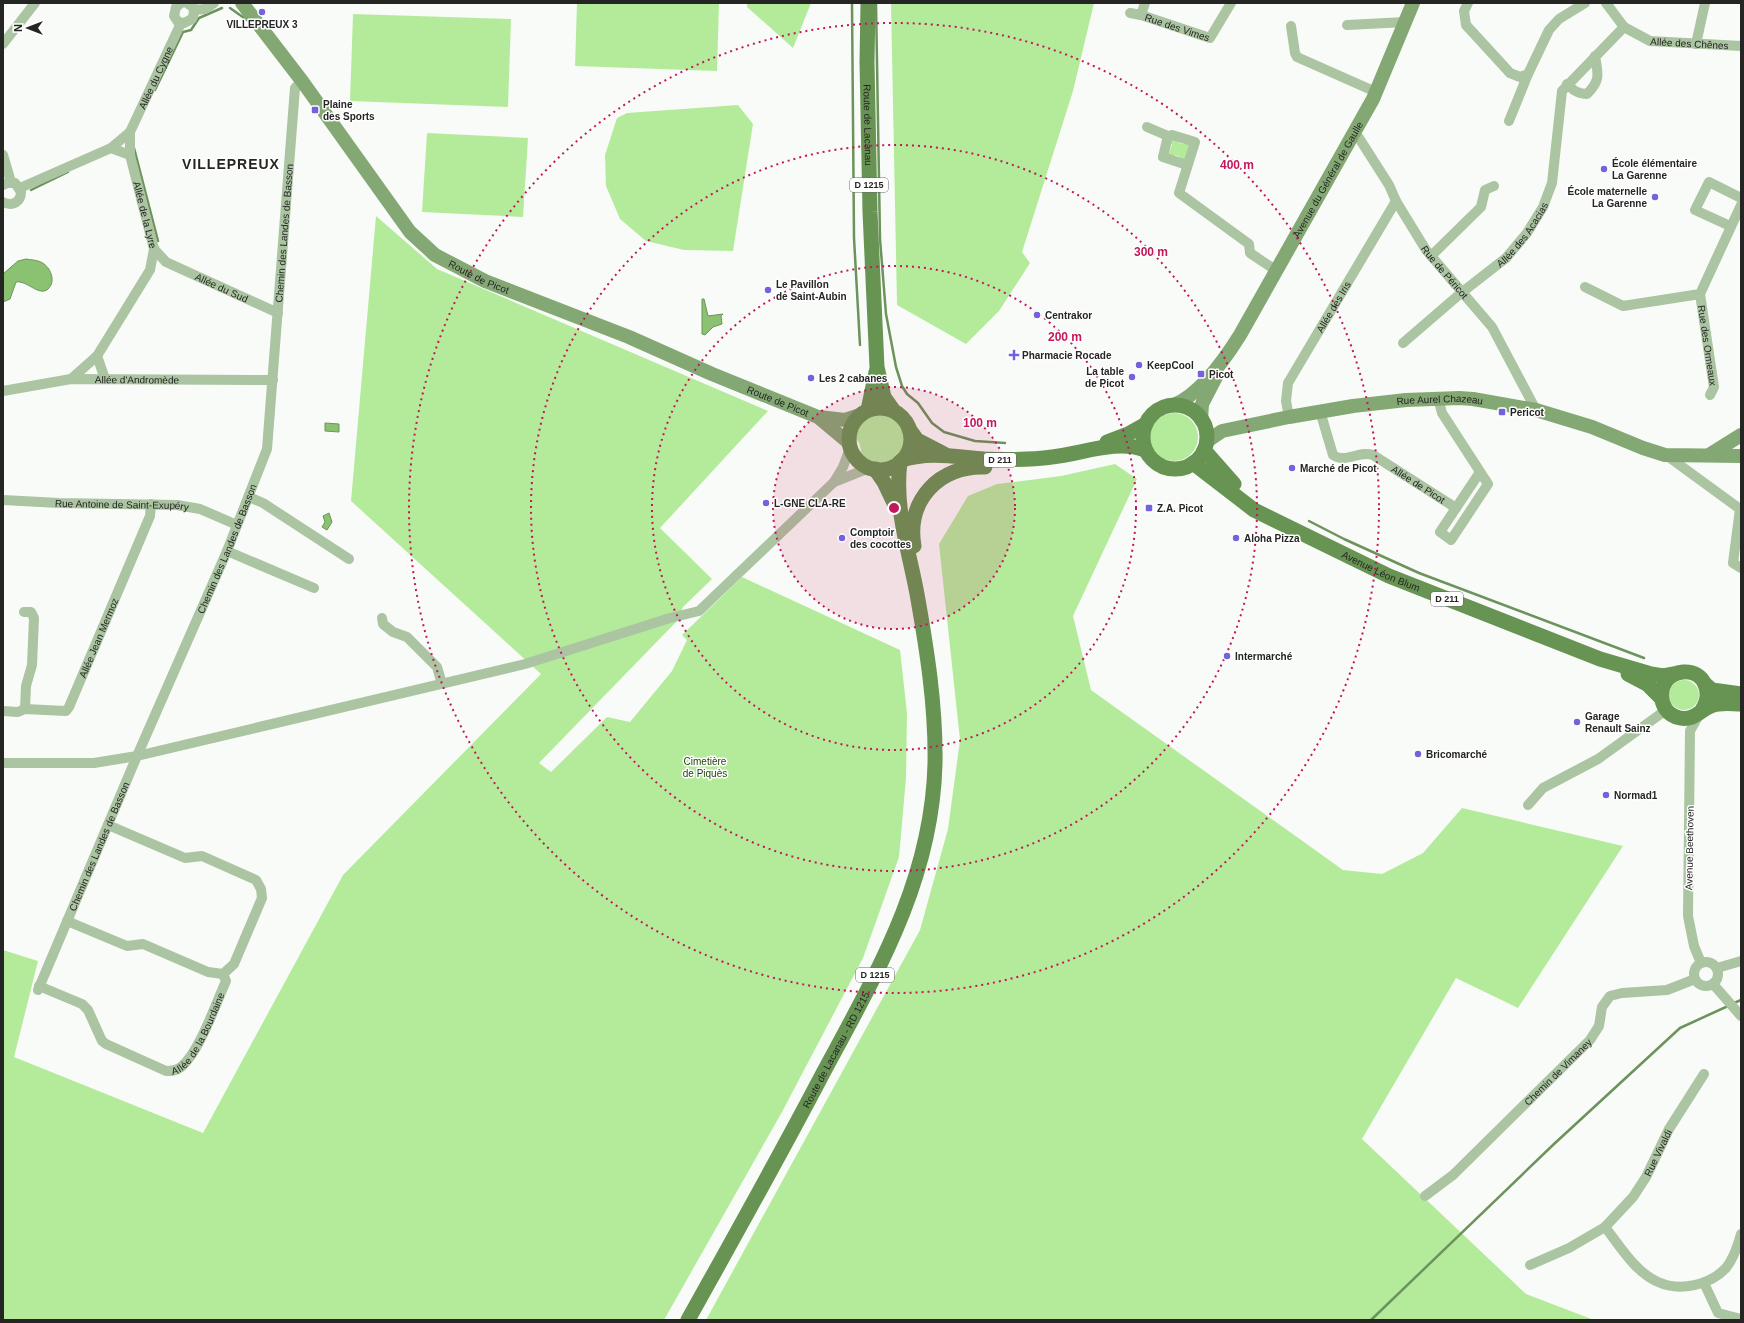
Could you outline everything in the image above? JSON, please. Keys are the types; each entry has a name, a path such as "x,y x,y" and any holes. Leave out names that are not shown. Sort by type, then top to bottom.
{"main road":[{"name":"Route de Picot","path":"242,3 302,81 410,232 435,255 485,281 629,337 719,377 818,417 845,420 864,413"},
{"name":"Route de Lacanau","path":"868,3 867,62 870,197 877,367"},
{"name":"Avenue du Général de Gaulle","path":"1174,405 1190,397 1230,350 1277,271 1376,92 1413,3"},
{"name":"Avenue du Général de Gaulle","path":"1202,422 1202,404 1207,392 1227,361 1230,350"},
{"name":"D 1215","path":"877,367 884,397 894,411"},
{"name":"D 1215","path":"864,413 877,367"},
{"name":"Rue Aurel Chazeau","path":"1205,446 1222,431 1289,417 1353,406 1438,398 1473,399 1536,410 1592,426 1644,448 1665,455 1741,456"},
{"path":"1202,422 1205,446 1193,463 1179,469 1165,468 1150,458 1145,450 1143,440 1146,424 1154,413 1160,408 1174,405 1187,408 1202,422 1222,431"},
{"path":"885,408 894,411 900,416 909,429 910,446 901,461 891,468 872,469 858,461 850,446 851,428 864,413 885,408"},
{"name":"Route de Picot","path":"818,417 850,446"},
{"name":"D 211","path":"1082,452 1128,434 1146,424"},
{"name":"D 211","path":"909,429 917,440 947,455"},
{"path":"1709,455 1741,435"},
{"name":"D 211","path":"901,461 912,457 947,455 1012,460 1053,457 1130,446 1145,450"},
{"name":"Avenue Léon Blum","path":"1205,446 1223,473 1246,497 1297,532"},
{"path":"917,594 913,523 918,504 925,492 937,480 951,472 965,468 1012,467 1053,457"},
{"name":"D 1215","path":"901,461 898,494 900,515 917,594"},
{"name":"Avenue Léon Blum","path":"1193,463 1242,502 1297,532 1389,576 1600,659 1651,674 1663,676 1674,674"},
{"name":"D 1215","path":"872,469 884,482 900,515"},
{"name":"Route de Lacanau - RD 1215","path":"688,1320 771,1172 871,984 896,933 914,886 929,820 935,765 934,709 917,594"},
{"name":"Avenue Léon Blum","path":"1600,659 1647,684 1667,708"},
{"path":"1741,694 1712,690 1694,674 1688,672 1674,674 1664,684 1667,708 1688,718 1717,705 1741,704"},
{"path":"1701,712 1708,698 1705,684"}],"street":[{"path":"3,44 35,3"},
{"path":"176,4 174,16 181,23 187,23 192,19 190,7 205,9 214,3"},
{"name":"Rue des Vimes","path":"1145,3 1141,15 1210,38 1231,3"},
{"path":"1468,3 1464,11 1466,25 1510,73 1520,77 1528,74"},
{"path":"1509,121 1528,74 1549,30 1559,19 1584,3"},
{"name":"Allée des Chênes","path":"1606,3 1624,27 1650,41 1741,46"},
{"path":"1696,44 1705,3"},
{"path":"1130,13 1141,15"},
{"path":"1347,25 1406,22"},
{"name":"Allée du Cygne","path":"130,132 181,23"},
{"path":"1291,26 1295,53 1297,57 1376,92"},
{"name":"Allée des Acacias","path":"1403,343 1511,253 1527,233 1543,207 1552,183 1562,91 1567,84 1624,27"},
{"path":"1567,84 1575,91 1587,94 1597,81 1595,56"},
{"name":"Chemin des Landes de Basson","path":"39,988 137,756 227,551 267,449 295,88 302,81"},
{"path":"1147,127 1168,136 1172,135 1195,142 1179,193 1248,244 1250,253 1277,271"},
{"path":"3,155 7,184 20,188 111,148 130,132"},
{"name":"Allée de la Lyre","path":"71,379 97,356 150,270 154,249 130,155 130,132"},
{"name":"Rue de Péricot","path":"1354,134 1359,138 1389,185 1396,201 1431,256 1492,327 1536,410"},
{"path":"1168,136 1163,156 1187,165"},
{"path":"111,148 130,155"},
{"path":"1730,226 1695,210 1709,182 1741,198"},
{"path":"1431,256 1481,207 1485,190 1494,186"},
{"path":"3,202 12,204 18,202 21,196 20,188"},
{"name":"Allée des Iris","path":"1289,417 1286,401 1288,383 1396,201"},
{"name":"Rue des Ormeaux","path":"1710,395 1714,388 1700,294 1730,226 1741,205"},
{"name":"Allée du Sud","path":"154,249 166,262 278,313"},
{"path":"150,270 166,262"},
{"name":"Rue des Ormeaux","path":"1585,287 1623,306 1700,294"},
{"path":"97,356 105,379"},
{"name":"Allée d'Andromède","path":"3,391 71,379 273,380"},
{"name":"Allée de Picot","path":"1438,398 1442,413 1488,484 1451,540 1440,532 1480,472"},
{"name":"Allée de Picot","path":"1320,411 1333,455 1342,458 1364,453 1373,455 1456,508"},
{"path":"3,763 94,763 137,756 525,664 670,618 699,611 834,482 843,467 850,446"},
{"path":"1665,455 1740,509 1733,563 1741,568"},
{"path":"834,482 872,469"},
{"path":"249,497 263,503 349,558"},
{"name":"Rue Antoine de Saint-Exupéry","path":"3,500 59,503 177,505 200,509 237,525"},
{"name":"Allée Jean Mermoz","path":"3,711 18,712 25,709 66,710 69,708 150,516 151,504"},
{"path":"227,551 314,588"},
{"path":"24,612 31,612 34,618 32,665 26,686 25,709"},
{"path":"382,618 383,624 393,632 407,637 437,668 442,684"},
{"path":"1528,805 1543,788 1598,759 1667,708 1690,731"},
{"name":"Avenue Beethoven","path":"1701,712 1690,731 1688,916 1694,946 1701,963"},
{"path":"67,920 127,946 143,944 208,972 223,974 234,964 262,898 261,889 256,880 202,856 185,858 108,825"},
{"path":"1717,968 1741,961"},
{"path":"1708,962 1717,968 1718,975 1713,984 1705,986 1695,979 1694,971 1701,963 1708,962"},
{"name":"Allée de la Bourdaine","path":"39,988 82,1004 88,1010 102,1041 106,1044 166,1071 173,1071 181,1067 199,1043 226,981 223,974"},
{"name":"Chemin de Vimaney","path":"1425,1196 1453,1176 1590,1040 1598,1026 1602,1007 1610,996 1622,993 1667,990 1695,979"},
{"path":"1713,984 1738,1014"},
{"name":"Rue Vivaldi","path":"1530,1265 1569,1248 1605,1227 1633,1197 1646,1177 1668,1129 1704,1074"},
{"path":"1605,1227 1637,1268 1658,1282 1678,1286 1704,1284 1726,1267 1738,1247 1741,1234"},
{"path":"1704,1284 1718,1313 1741,1319"}],"green space":[{"path":"577,3 719,3 717,71 575,66"},
{"path":"747,3 811,3 793,48 747,7"},
{"path":"891,3 1094,3 1073,91 1022,252 1030,263 999,311 966,344 897,305"},
{"path":"353,14 511,19 508,107 350,101"},
{"path":"738,105 753,124 733,251 684,250 646,241 620,219 606,186 605,155 617,118 627,113"},
{"path":"427,133 528,138 523,217 422,212"},
{"path":"1173,140 1179,140 1179,143 1184,144 1185,142 1190,145 1186,160 1180,159 1180,157 1175,155 1174,158 1169,154 1172,144 1169,144"},
{"name":"Cimetière de Piquès","path":"376,216 437,269 768,411 660,528 712,579 683,607 677,621 539,763 551,772 607,717 630,722 672,671 687,640 682,635 742,577 900,650 907,713 906,778 899,857 863,958 782,1112 664,1320 3,1320 3,950 38,961 14,1057 203,1133 343,875 541,674 351,501"},
{"path":"1174,413 1183,415 1191,420 1196,428 1198,437 1196,446 1191,454 1183,459 1174,461 1165,459 1157,454 1152,446 1150,437 1152,428 1157,420 1165,415"},
{"path":"877,414 893,418 902,427 905,438 902,450 895,459 885,465 873,464 859,455 861,450 859,442 854,438 861,422 868,417"},
{"path":"1115,464 1137,479 1073,616 1091,690 1343,870 1382,874 1423,853 1462,808 1623,846 1518,1008 1456,978 1362,1139 1526,1294 1594,1320 706,1320 920,930 948,829 960,740 939,544 968,496 997,484 1061,476"},
{"path":"1684,680 1695,684 1699,695 1695,706 1684,710 1673,706 1669,695 1673,684"}],"shaded area":[{"path":"26,259 35,260 47,266 52,276 52,283 48,289 41,291 24,283 16,282 10,299 3,302 3,274 18,261"},
{"path":"702,299 704,299 708,316 723,314 721,316 722,324 713,327 705,335 702,334"},
{"path":"325,423 339,424 339,432 325,431"},
{"path":"329,513 332,522 327,530 322,527 325,522 323,516"}],"waterway":[{"path":"852,3 854,238 860,345"},
{"path":"876,3 880,239 886,314 896,367 902,386 907,394 918,403 932,423 944,432 975,441 1005,443"},
{"path":"155,90 183,32 191,30 199,18 222,8"},
{"path":"230,8 247,20"},
{"path":"134,148 158,241"},
{"path":"31,190 68,172"},
{"path":"1309,521 1344,539 1419,573 1644,658"},
{"path":"1734,1003 1741,1000"},
{"path":"1371,1320 1554,1144 1680,1028 1728,1006"}],"place":[{"name":"VILLEPREUX 3","path":"262,12"},
{"name":"Plaine des Sports","path":"315,110"},
{"name":"École élémentaire La Garenne","path":"1604,169"},
{"name":"École maternelle La Garenne","path":"1655,197"},
{"name":"Le Pavillon de Saint-Aubin","path":"768,290"},
{"name":"Centrakor","path":"1037,315"},
{"name":"Pharmacie Rocade","path":"1014,355"},
{"name":"KeepCool","path":"1139,365"},
{"name":"Picot","path":"1201,374"},
{"name":"La table de Picot","path":"1132,377"},
{"name":"Les 2 cabanes","path":"811,378"},
{"name":"Pericot","path":"1502,412"},
{"name":"Marché de Picot","path":"1292,468"},
{"name":"L-GNE CLA-RE","path":"766,503"},
{"name":"Z.A. Picot","path":"1149,508"},
{"name":"Comptoir des cocottes","path":"842,538"},
{"name":"Aloha Pizza","path":"1236,538"},
{"name":"Intermarché","path":"1227,656"},
{"name":"Garage Renault Sainz","path":"1577,722"},
{"name":"Bricomarché","path":"1418,754"},
{"name":"Normad1","path":"1606,795"}],"district":[{"name":"VILLEPREUX","path":"231,164"}]}
